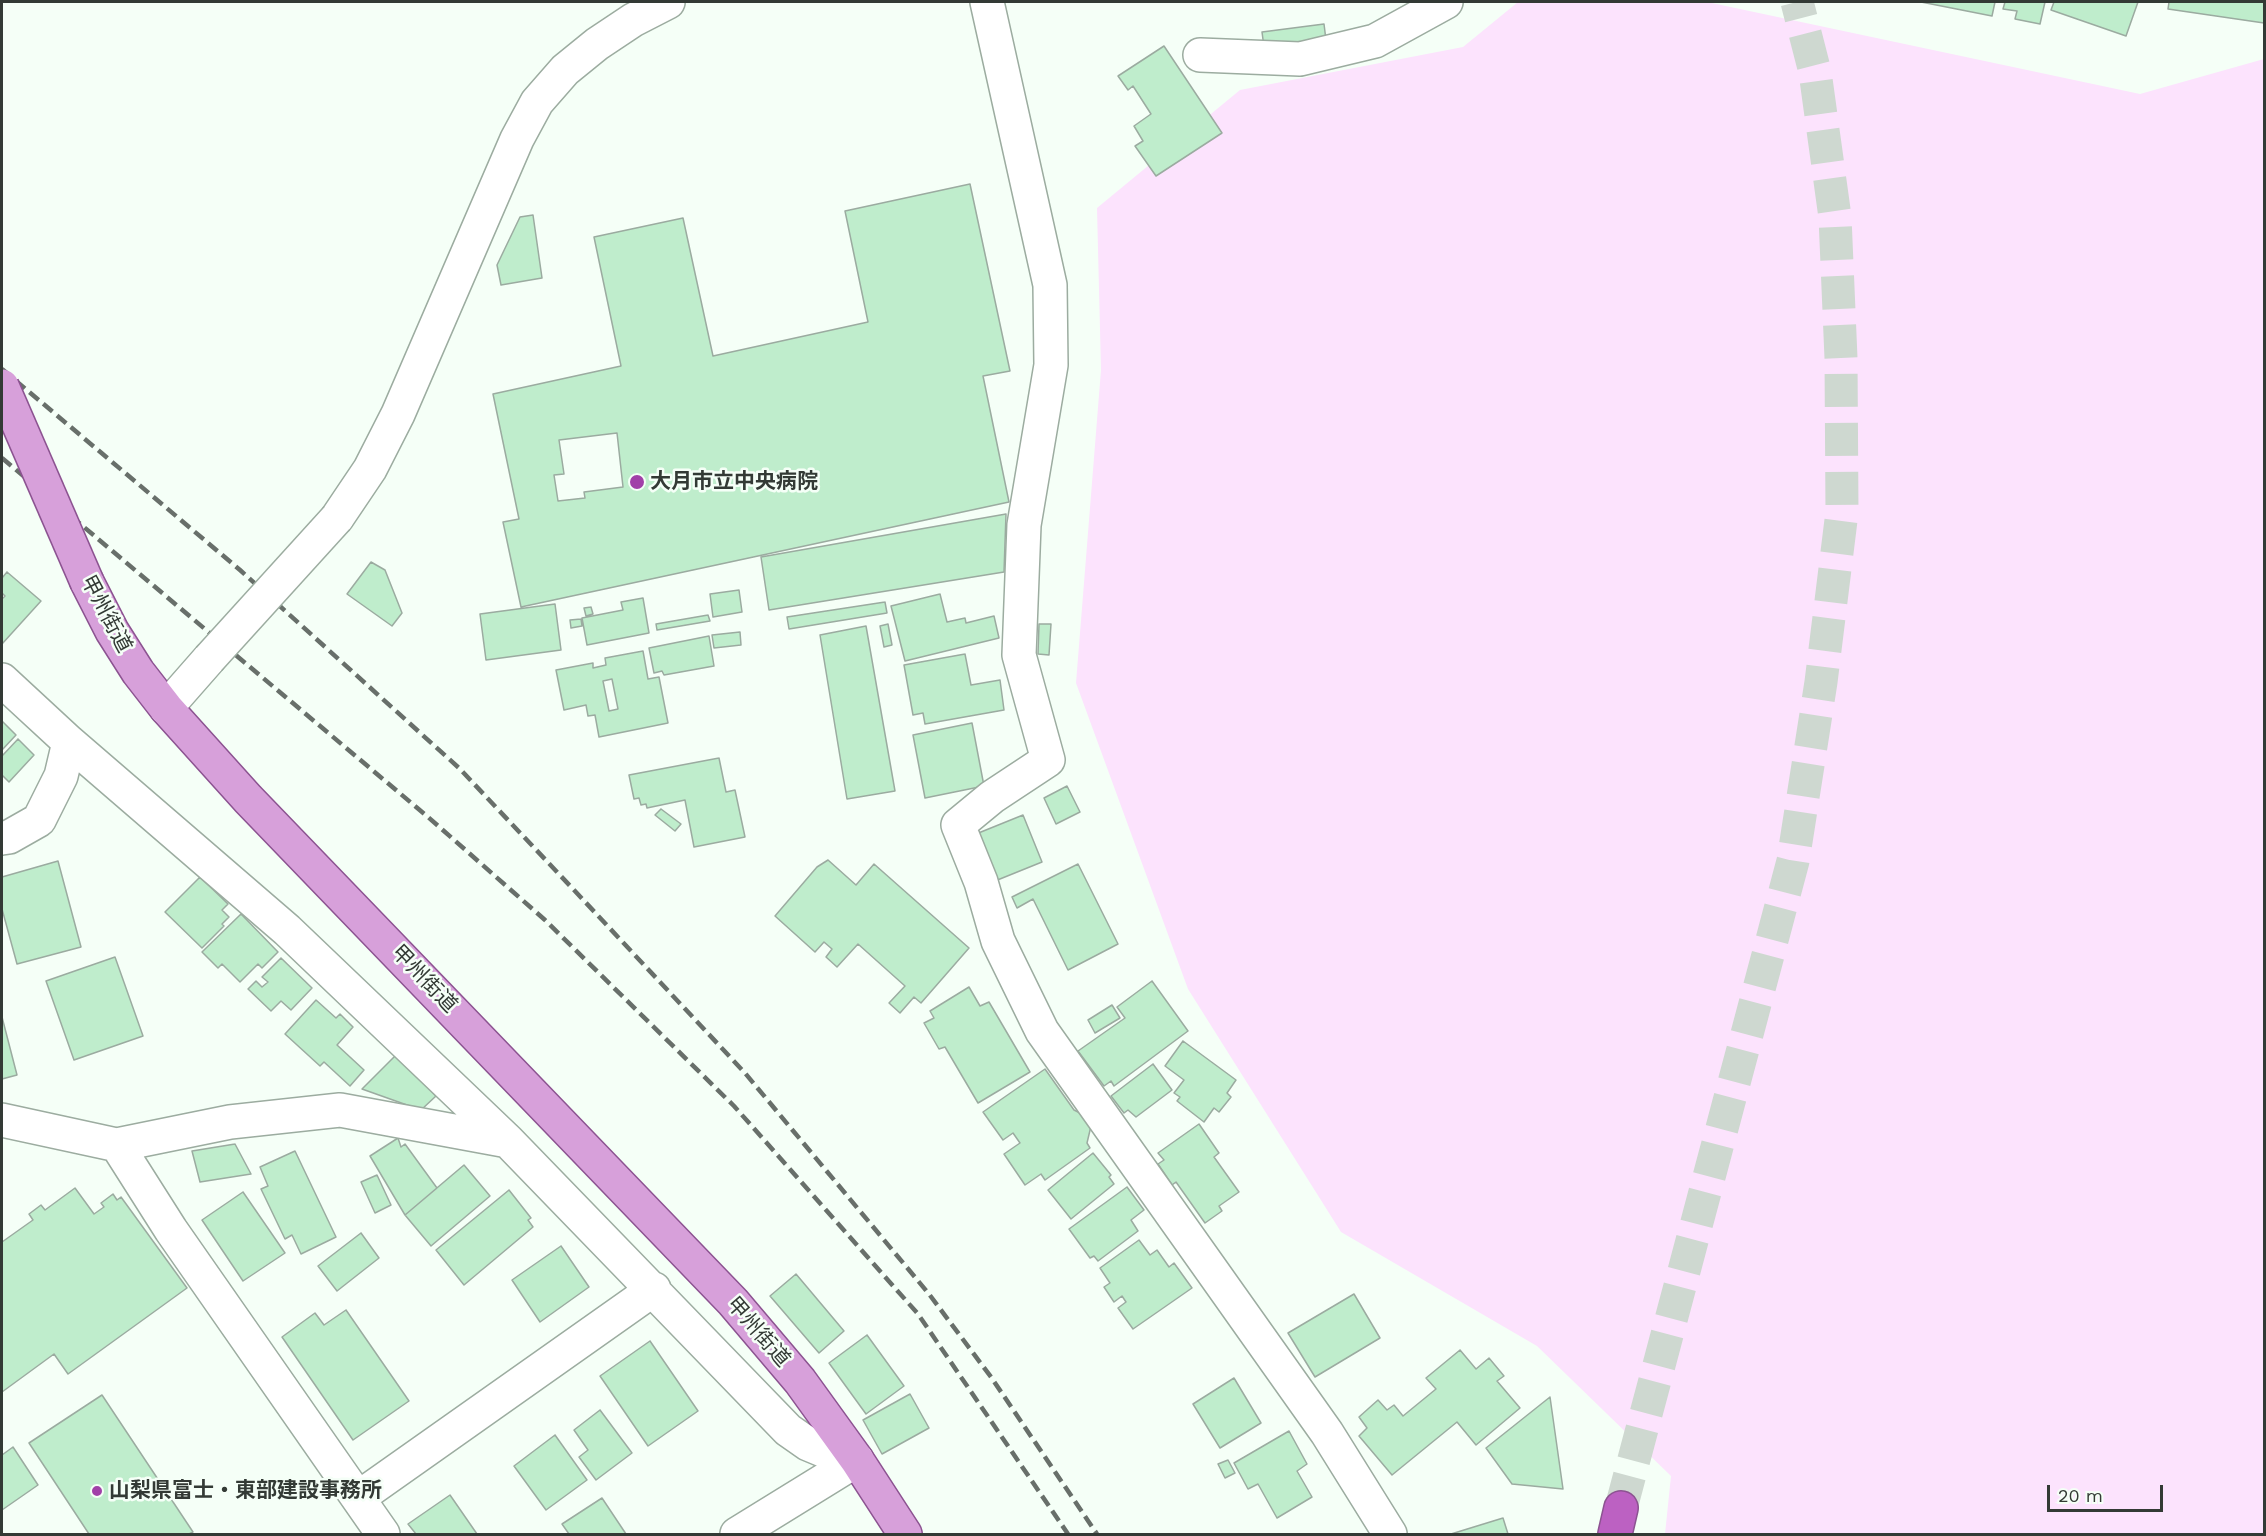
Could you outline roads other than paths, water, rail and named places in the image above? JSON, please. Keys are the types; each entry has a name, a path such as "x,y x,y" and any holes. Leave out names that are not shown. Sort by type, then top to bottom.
{"main road":[{"name":"甲州街道","path":"2,386 87,582 112,631 138,672 166,708 248,798 733,1302 800,1380 857,1460 905,1534"}],"street":[{"path":"166,708 337,518 370,469 398,414 518,139 537,102 565,70 597,44 633,20 668,2"},
{"path":"987,2 1050,285 1051,365 1024,525 1019,655 1048,760 992,797 958,825 981,882 998,941 1042,1031 1320,1424 1390,1534"},
{"path":"1200,55 1300,59 1375,41 1446,2"},
{"path":"2,680 69,742 287,930 508,1141 654,1289 788,1430 816,1448 857,1460"},
{"path":"2,838 9,837 39,820 61,776 69,742"},
{"path":"2,1120 117,1145 230,1122 340,1110 508,1141"},
{"path":"117,1145 171,1230 383,1534"},
{"path":"358,1498 654,1289"},
{"path":"737,1534 857,1460"}],"tunnel":[{"path":"1621,1508 1793,861 1821,682 1842,512 1841,358 1835,217 1815,72 1797,2"}],"railway":[{"path":"2,369 240,570 459,768 574,890 745,1073 929,1294 991,1377 1097,1534"},
{"path":"2,458 428,817 545,920 734,1106 918,1314 1068,1534"}],"place":[{"name":"大月市立中央病院","path":"637,482"},
{"name":"山梨県富士・東部建設事務所","path":"97,1491"}]}
